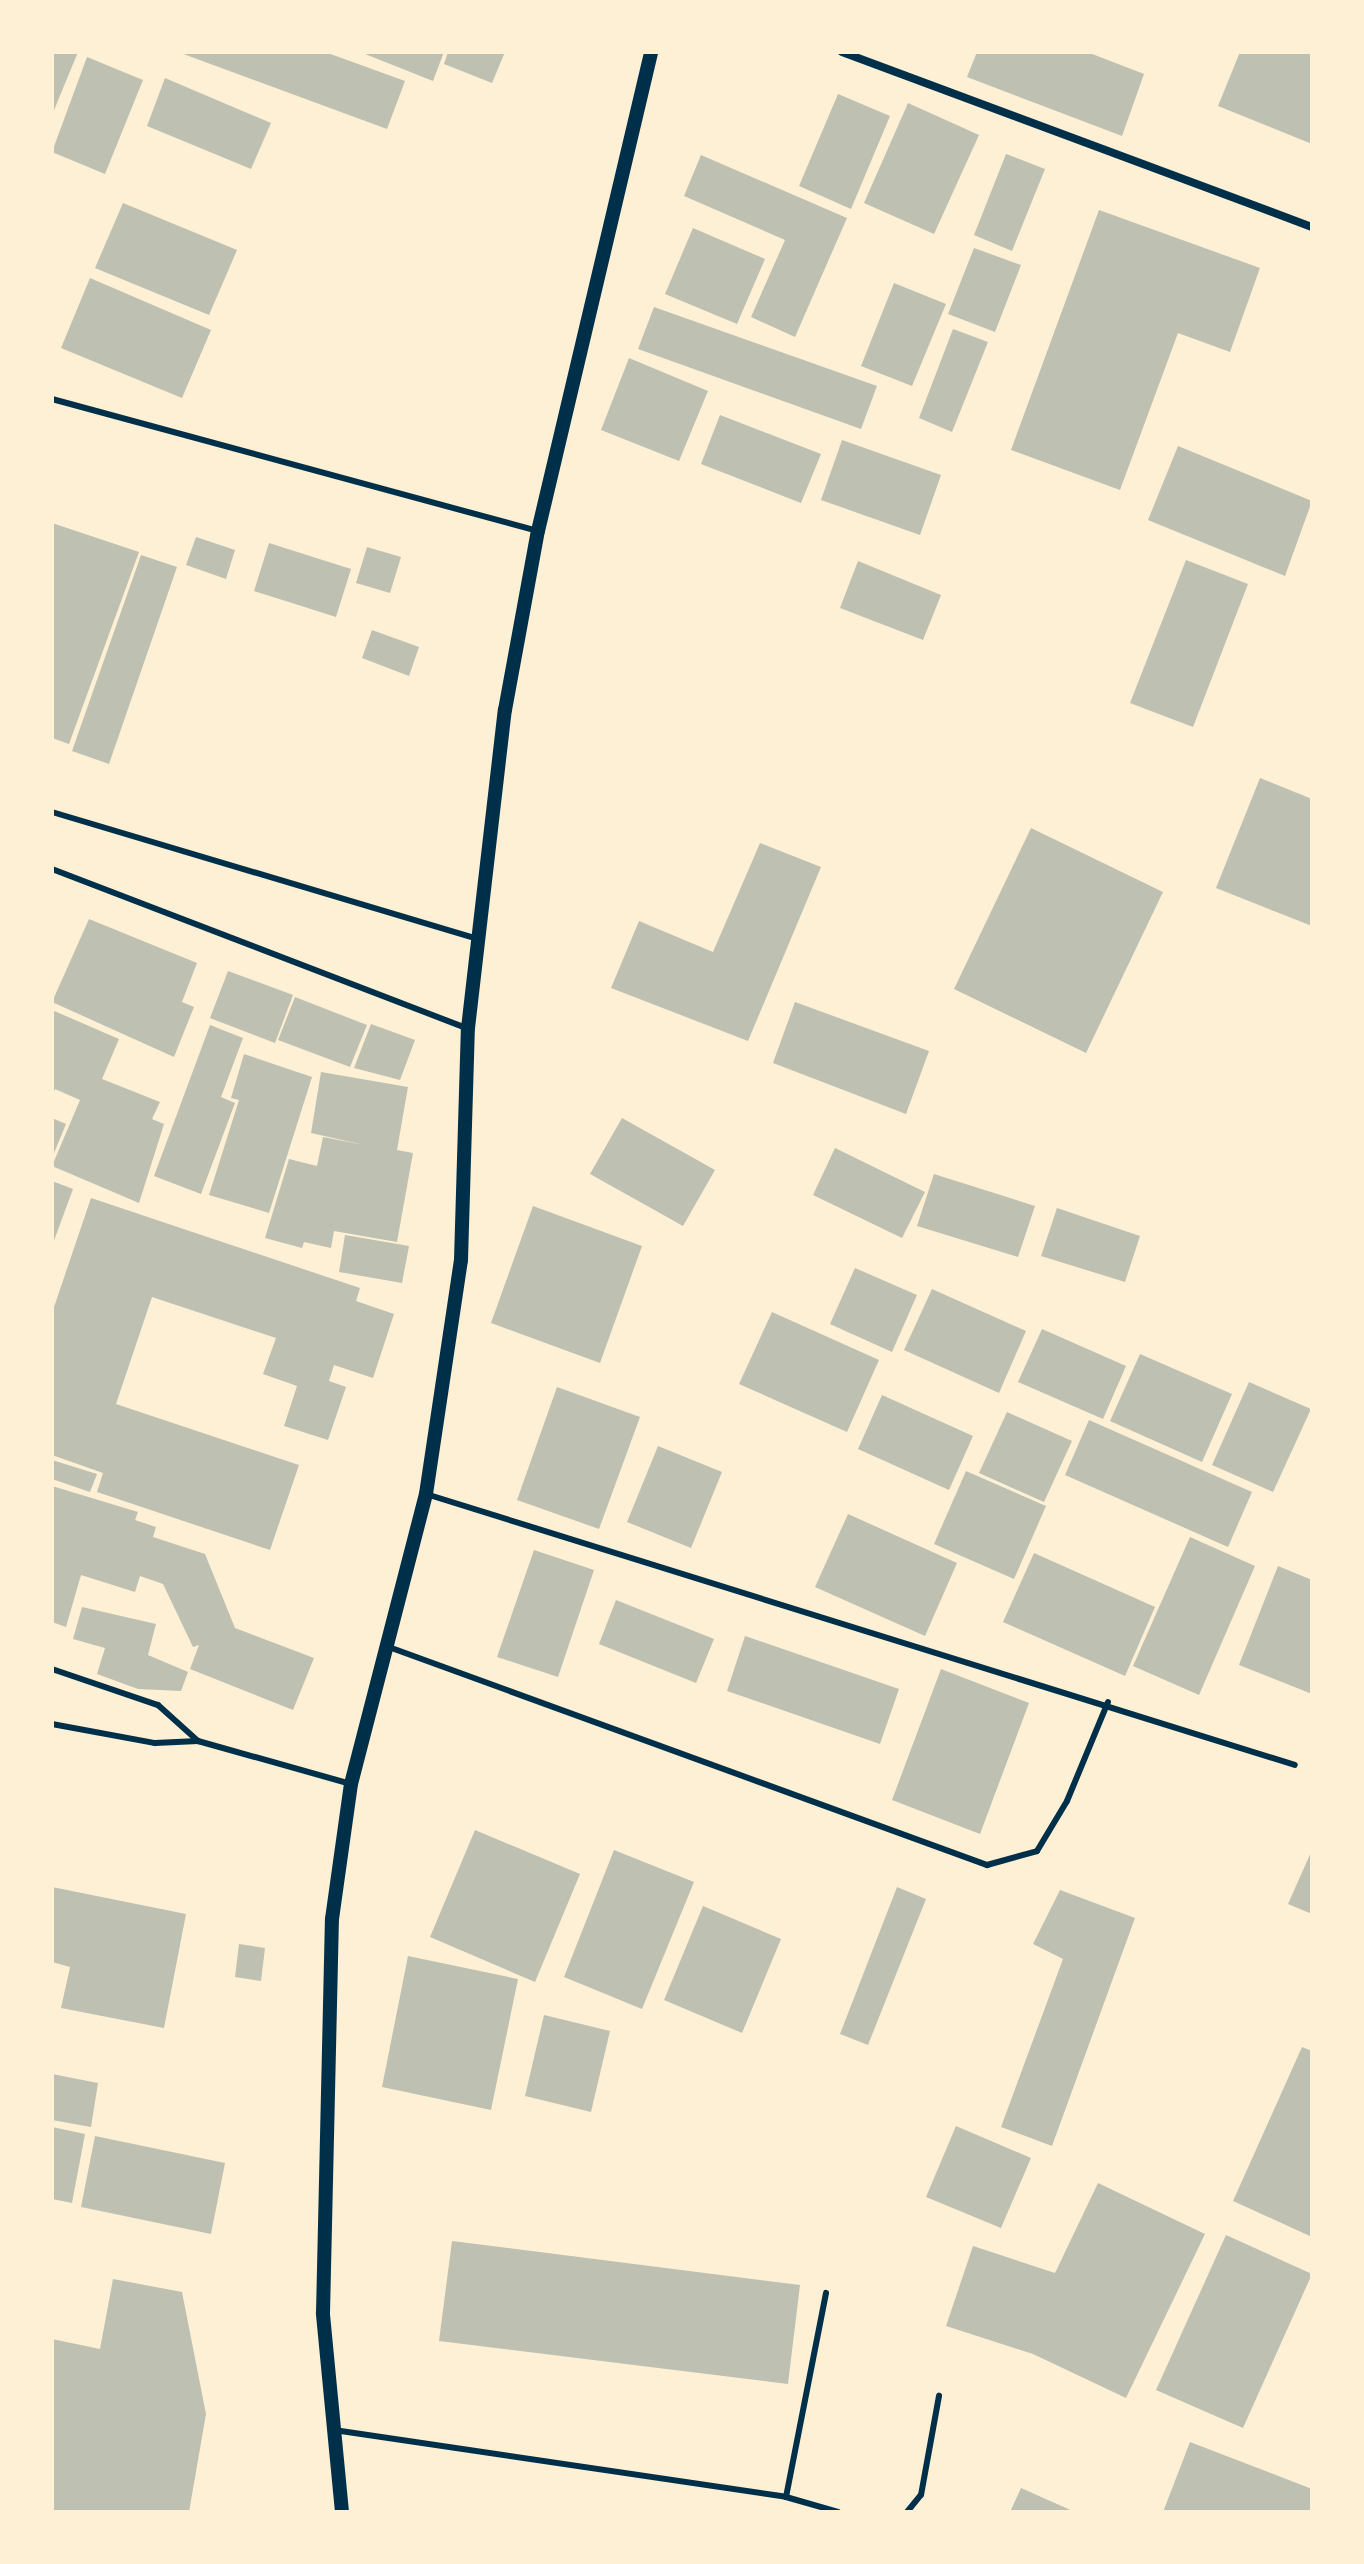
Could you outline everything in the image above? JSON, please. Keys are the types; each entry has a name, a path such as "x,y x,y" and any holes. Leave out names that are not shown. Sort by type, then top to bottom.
{"street":[{"path":"342,2512 323,2313 332,1919 351,1784 383,1644 426,1494 461,1260 468,1028 505,710 538,531 651,52"},
{"path":"842,52 1312,227"}],"lane":[{"path":"52,399 538,531"},
{"path":"52,812 477,939"},
{"path":"52,869 468,1028"},
{"path":"426,1494 1108,1702 1295,1765"},
{"path":"383,1644 987,1865 1037,1851 1067,1801 1108,1702"},
{"path":"52,1669 158,1705 198,1741"},
{"path":"52,1724 155,1743 198,1741 351,1784"},
{"path":"786,2497 826,2293"},
{"path":"907,2512 921,2495 939,2396"},
{"path":"334,2430 786,2497 838,2512"}],"building":[{"path":"52,52 78,52 52,115"},
{"path":"178,52 325,52 405,81 387,129"},
{"path":"360,52 444,52 433,81"},
{"path":"448,52 505,52 492,83 444,64"},
{"path":"977,52 1087,52 1144,74 1122,136 967,77"},
{"path":"1240,52 1312,52 1312,144 1218,106"},
{"path":"87,57 143,80 105,174 52,152"},
{"path":"165,78 271,123 251,169 147,126"},
{"path":"838,94 890,116 851,209 799,186"},
{"path":"908,103 979,135 934,234 864,203"},
{"path":"1006,154 1045,169 1012,251 974,235"},
{"path":"701,155 847,218 795,337 751,317 785,240 684,196"},
{"path":"123,203 237,250 209,315 95,268"},
{"path":"1099,210 1260,268 1230,352 1178,333 1120,490 1011,450"},
{"path":"693,228 765,259 737,324 665,294"},
{"path":"974,248 1021,265 995,332 948,314"},
{"path":"90,278 211,330 182,398 61,348"},
{"path":"894,283 946,304 912,386 861,366"},
{"path":"654,307 877,386 861,429 638,349"},
{"path":"953,329 988,342 952,432 919,418"},
{"path":"629,358 708,391 679,461 601,430"},
{"path":"720,415 821,454 801,503 701,464"},
{"path":"842,440 941,475 920,535 821,500"},
{"path":"1178,446 1312,501 1285,576 1148,520"},
{"path":"52,523 139,552 69,744 52,738"},
{"path":"196,537 235,550 226,579 186,565"},
{"path":"269,543 351,569 336,617 254,591"},
{"path":"367,547 401,557 390,593 356,583"},
{"path":"141,555 177,567 109,764 72,751"},
{"path":"1186,560 1248,584 1193,727 1130,703"},
{"path":"858,561 941,595 923,640 840,608"},
{"path":"372,630 419,647 409,676 362,658"},
{"path":"1260,778 1312,799 1312,926 1216,888"},
{"path":"1031,828 1163,892 1086,1053 954,989"},
{"path":"760,843 821,867 748,1041 611,988 639,921 713,952"},
{"path":"89,919 197,963 182,1002 194,1007 174,1057 52,1002"},
{"path":"228,971 293,995 275,1043 210,1018"},
{"path":"295,997 367,1025 350,1067 278,1040"},
{"path":"795,1002 929,1051 906,1114 773,1063"},
{"path":"52,1010 119,1039 102,1079 160,1102 152,1119 164,1124 139,1203 52,1166 80,1100 55,1089 52,1097"},
{"path":"371,1024 415,1040 400,1080 354,1068"},
{"path":"210,1025 243,1038 221,1097 235,1103 201,1194 154,1176"},
{"path":"244,1054 312,1077 269,1213 209,1195 239,1100 231,1098"},
{"path":"321,1072 408,1087 397,1150 413,1153 397,1242 334,1231 331,1248 304,1242 302,1248 265,1238 289,1159 317,1166 323,1137 364,1145 311,1133"},
{"path":"52,1118 66,1124 52,1158"},
{"path":"622,1118 715,1170 683,1226 590,1174"},
{"path":"835,1148 925,1192 902,1238 813,1195"},
{"path":"934,1174 1035,1206 1018,1257 917,1226"},
{"path":"52,1181 73,1189 52,1246"},
{"path":"91,1198 360,1288 356,1301 394,1314 373,1378 334,1365 329,1381 346,1387 328,1440 284,1426 297,1386 263,1374 276,1338 152,1297 116,1404 299,1465 270,1550 97,1492 103,1473 52,1455 52,1313"},
{"path":"533,1206 642,1246 600,1363 491,1323"},
{"path":"1057,1208 1140,1236 1125,1282 1041,1256"},
{"path":"345,1235 409,1246 402,1283 339,1272"},
{"path":"855,1268 917,1295 892,1352 830,1324"},
{"path":"932,1289 1026,1331 999,1393 904,1350"},
{"path":"772,1312 879,1360 847,1432 739,1384"},
{"path":"1042,1329 1126,1366 1103,1419 1018,1382"},
{"path":"1140,1354 1232,1394 1202,1462 1110,1421"},
{"path":"1249,1382 1311,1409 1273,1492 1212,1465"},
{"path":"557,1387 640,1417 599,1529 517,1500"},
{"path":"882,1395 973,1436 949,1490 858,1449"},
{"path":"1007,1412 1072,1441 1044,1502 979,1473"},
{"path":"1089,1420 1252,1492 1228,1547 1065,1475"},
{"path":"658,1446 722,1472 691,1548 627,1522"},
{"path":"52,1460 97,1474 90,1492 52,1479"},
{"path":"966,1471 1046,1506 1014,1579 934,1544"},
{"path":"52,1486 138,1512 135,1520 156,1527 153,1537 205,1554 235,1628 314,1658 293,1710 190,1669 199,1645 193,1647 163,1584 140,1576 135,1592 81,1575 66,1627 52,1622"},
{"path":"848,1514 957,1563 925,1636 815,1587"},
{"path":"1190,1537 1255,1566 1199,1695 1133,1666"},
{"path":"534,1550 594,1570 558,1677 497,1657"},
{"path":"1034,1553 1155,1607 1125,1676 1003,1622"},
{"path":"1278,1566 1312,1580 1312,1694 1239,1665"},
{"path":"616,1600 714,1639 696,1683 599,1644"},
{"path":"82,1607 156,1624 148,1655 188,1672 181,1691 138,1689 97,1674 105,1648 73,1639"},
{"path":"745,1636 899,1689 880,1744 727,1691"},
{"path":"941,1669 1029,1703 980,1834 892,1800"},
{"path":"475,1830 580,1874 535,1982 430,1937"},
{"path":"614,1850 694,1882 642,2009 564,1977"},
{"path":"1312,1850 1312,1914 1288,1904"},
{"path":"52,1887 186,1914 164,2028 61,2008 70,1967 52,1962"},
{"path":"897,1887 926,1899 868,2045 840,2034"},
{"path":"1060,1890 1135,1918 1052,2146 1001,2127 1063,1959 1033,1944"},
{"path":"703,1906 781,1939 742,2033 664,2000"},
{"path":"239,1944 265,1948 261,1981 235,1977"},
{"path":"408,1956 518,1979 491,2110 382,2087"},
{"path":"544,2015 610,2031 591,2112 525,2096"},
{"path":"1302,2047 1312,2051 1312,2237 1233,2201"},
{"path":"52,2074 98,2083 91,2127 52,2120"},
{"path":"956,2126 1031,2158 1001,2228 926,2197"},
{"path":"52,2127 85,2134 72,2203 52,2199"},
{"path":"95,2136 225,2163 211,2234 81,2207"},
{"path":"1098,2183 1205,2234 1126,2398 1033,2354 946,2326 973,2246 1055,2273"},
{"path":"1226,2235 1312,2274 1243,2428 1156,2390"},
{"path":"452,2241 800,2285 788,2384 439,2341"},
{"path":"113,2279 182,2292 206,2414 189,2512 52,2512 52,2339 100,2349"},
{"path":"1190,2442 1312,2489 1312,2512 1163,2512"},
{"path":"1021,2488 1075,2512 1010,2512"}]}
